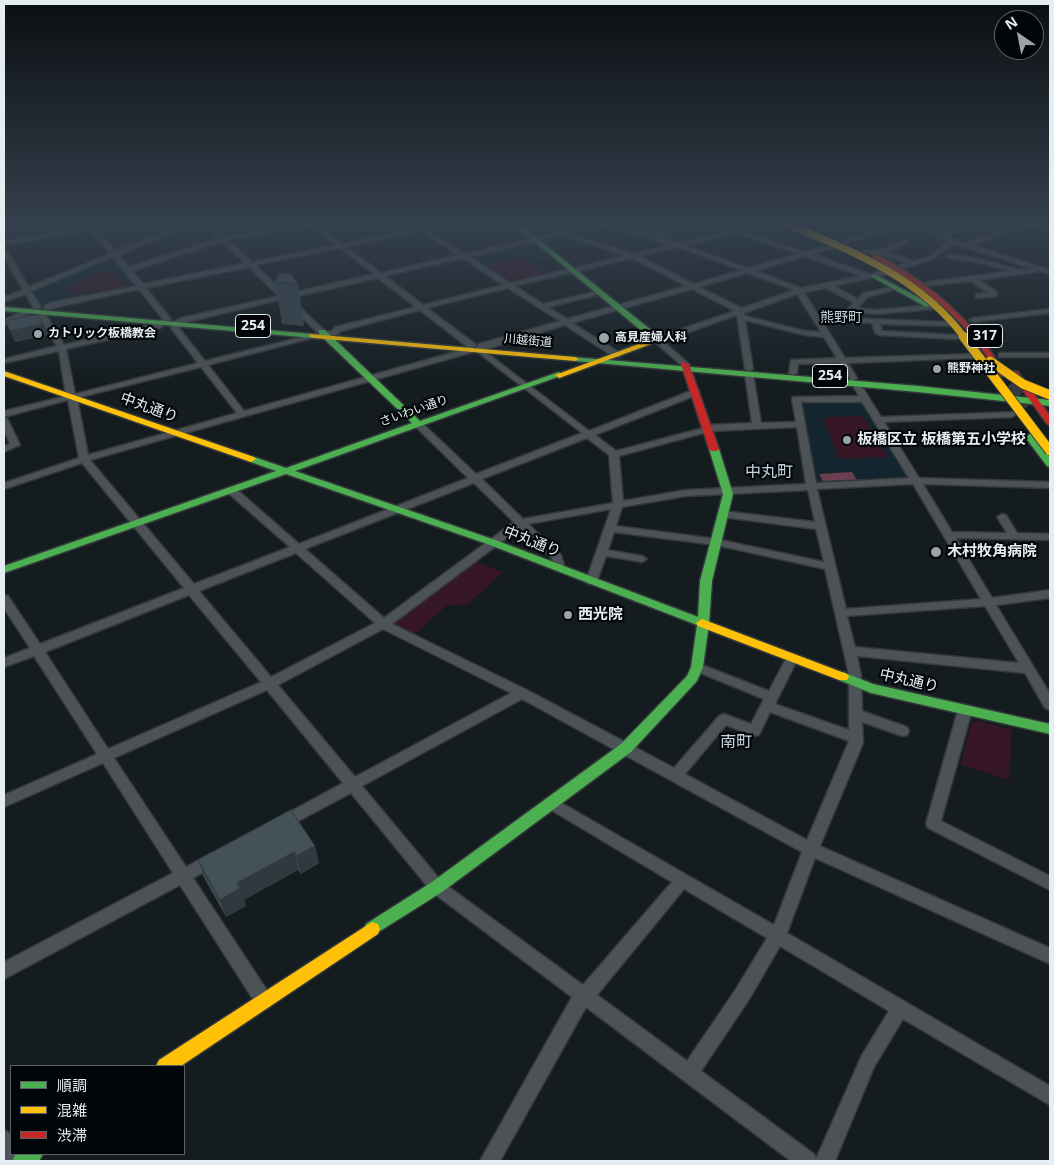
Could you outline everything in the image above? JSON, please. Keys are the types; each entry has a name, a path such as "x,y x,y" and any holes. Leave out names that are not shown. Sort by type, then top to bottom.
{"main road":[{"path":"581,277 658,340"},
{"name":"317","path":"881,277 929,301 950,323 1050,464"},
{"path":"906,277 911,280 932,303 1050,447"},
{"name":"317","path":"910,277 933,294 970,330 1011,384"},
{"name":"317","path":"915,277 927,284 973,320 1002,355 1050,436"},
{"name":"317","path":"902,287 932,303 996,389"},
{"name":"川越街道","path":"4,302 39,310"},
{"path":"932,303 997,365 1018,379 1050,394"},
{"path":"932,303 950,317 1050,452"},
{"name":"川越街道","path":"4,309 39,310 609,358 856,383 996,389 1029,400 1050,402"},
{"path":"324,335 418,424"},
{"name":"さいわい通り","path":"4,570 658,340"},
{"path":"167,1065 437,887 552,803 626,748 693,678 697,667 703,624 705,586 728,492 686,366"},
{"name":"川越街道","path":"749,372 794,373 856,383"},
{"name":"中丸通り","path":"4,373 494,543 874,689 1050,730"},
{"name":"川越街道","path":"1029,400 1050,394"},
{"name":"317","path":"1029,400 1050,420"},
{"name":"317","path":"1012,411 1050,457"}],"street":[{"path":"18,277 62,348 84,459 437,887 807,1161"},
{"path":"4,302 58,277"},
{"path":"134,277 173,321 175,328 242,414"},
{"path":"4,323 52,305 187,277"},
{"path":"264,277 324,335"},
{"path":"4,361 370,277"},
{"path":"383,277 614,454 618,504 592,581"},
{"path":"497,277 567,322 609,358"},
{"path":"4,414 324,335 338,329 544,277"},
{"path":"674,277 740,314 805,332 826,335"},
{"path":"4,485 174,433 727,277"},
{"path":"765,277 799,291 950,535 1050,705"},
{"path":"686,366 658,340 740,314 799,291 864,277"},
{"path":"927,284 978,277"},
{"path":"973,278 994,294 979,296"},
{"path":"827,285 858,302"},
{"path":"850,309 866,295 902,287"},
{"path":"542,306 598,292"},
{"path":"850,309 878,312 932,303"},
{"path":"850,309 851,320"},
{"path":"973,320 1050,311"},
{"path":"878,312 885,322"},
{"path":"740,314 757,426"},
{"path":"817,319 947,324"},
{"path":"875,321 879,333 956,336"},
{"path":"1002,355 1050,355"},
{"path":"794,373 794,362 970,356"},
{"path":"4,663 696,392"},
{"path":"689,1074 778,935 799,877 856,743 855,682 812,487 796,399 865,399"},
{"path":"878,420 1012,411"},
{"path":"4,420 15,445 4,449"},
{"path":"418,424 558,557 559,568"},
{"path":"614,454 707,429 801,424"},
{"path":"4,801 269,684 382,623 521,522 686,493 916,481 1050,485"},
{"path":"231,490 382,623 522,693 626,748 811,850 1050,956"},
{"path":"723,514 821,526"},
{"path":"1002,517 1014,536"},
{"path":"610,528 716,542 831,570"},
{"path":"950,535 1050,537"},
{"path":"602,552 642,559"},
{"path":"840,613 989,602 1050,594"},
{"path":"4,599 264,1001"},
{"path":"849,651 1030,669"},
{"path":"676,775 724,719 754,730 792,658"},
{"path":"697,667 769,702 856,738"},
{"path":"268,830 522,693"},
{"path":"965,710 933,824 1050,883"},
{"path":"856,714 902,731"},
{"path":"552,803 1050,1096"},
{"path":"4,971 225,853"},
{"path":"490,1161 584,996 682,881"},
{"path":"825,1161 868,1062 900,1009"},
{"path":"4,1139 12,1161"}],"shaded area":[{"path":"61,277 130,277 137,286 49,304 40,304 32,290"},
{"path":"88,277 119,277 127,286 97,293 94,291 75,295 67,287"},
{"path":"502,277 533,277 511,283"},
{"path":"504,277 531,277 512,282"},
{"name":"板橋区立 板橋第五小学校","path":"803,400 849,400 850,403 864,403 908,477 907,479 824,484 817,480 799,402"},
{"path":"863,416 888,457 839,459 824,420 826,417"},
{"path":"852,472 857,480 823,481 819,474"},
{"path":"474,561 503,572 468,604 446,606 413,636 391,624"},
{"path":"978,721 1012,730 1009,780 961,764 971,723"}],"building":[{"path":"278,277 293,277 298,284 275,282"},
{"path":"38,315 43,324 10,331 6,321"},
{"path":"291,810 315,846 296,856 294,852 237,883 240,888 220,900 198,860"}],"tunnel":[{"path":"1011,384 1027,407"}],"traffic: fast":[{"path":"581,277 658,340"},
{"path":"877,277 929,305"},
{"path":"4,309 313,336"},
{"path":"322,332 418,424"},
{"path":"575,359 918,389 1050,403"},
{"path":"4,570 559,375"},
{"path":"1030,437 1050,464"},
{"path":"372,929 437,887 626,748 693,678 697,667 703,624 706,581 728,494 714,449"},
{"path":"251,459 494,543 702,623"},
{"path":"843,677 871,688 1050,729"},
{"path":"22,1161 31,1155"}],"traffic: slow":[{"path":"899,277 931,300 949,317 1050,451"},
{"path":"313,336 575,359"},
{"path":"559,375 658,340"},
{"path":"990,361 1023,384 1050,395"},
{"path":"4,373 251,459"},
{"path":"702,623 843,677"},
{"path":"167,1065 372,929"}],"traffic: jam":[{"path":"909,277 954,312 980,341 1003,374"},
{"path":"685,364 714,449"},
{"path":"1015,374 1050,422"}],"place":[{"name":"カトリック板橋教会","path":"38,334"},
{"name":"高見産婦人科","path":"604,338"},
{"name":"熊野神社","path":"937,369"},
{"name":"板橋区立 板橋第五小学校","path":"847,440"},
{"name":"木村牧角病院","path":"936,552"},
{"name":"西光院","path":"568,615"}],"district":[{"name":"熊野町","path":"841,318"},
{"name":"中丸町","path":"769,472"},
{"name":"南町","path":"736,742"}]}
